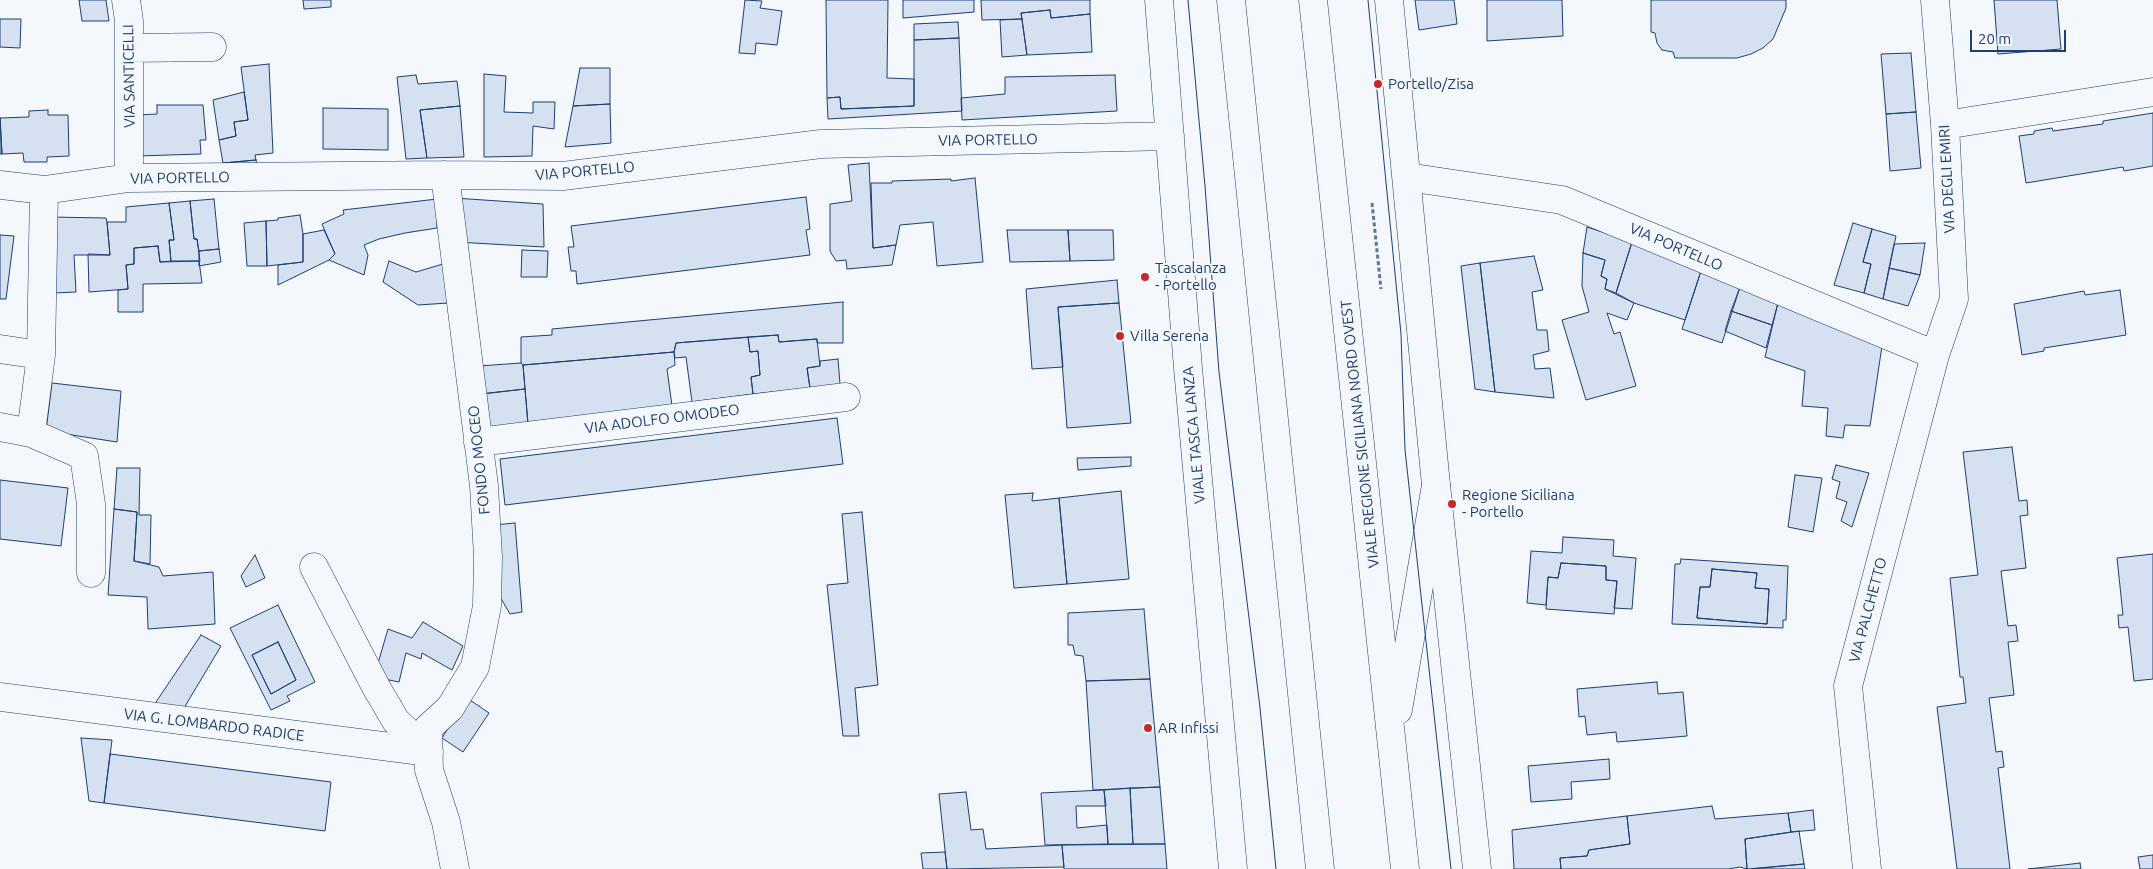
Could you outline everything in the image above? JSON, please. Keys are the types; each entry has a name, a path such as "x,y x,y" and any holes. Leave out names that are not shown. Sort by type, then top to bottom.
{"street":[{"name":"VIA SANTICELLI","path":"126,0 129,48 129,166"},
{"name":"VIALE TASCA LANZA","path":"1159,0 1187,358 1233,869"},
{"path":"1231,0 1320,869"},
{"name":"VIALE REGIONE SICILIANA NORD OVEST","path":"1313,0 1393,740 1405,869"},
{"path":"1389,0 1436,485 1477,869"},
{"name":"VIA DEGLI EMIRI","path":"1935,0 1945,125 1954,299 1935,355"},
{"path":"129,48 212,47"},
{"path":"1945,125 2153,92"},
{"name":"VIA PORTELLO","path":"0,185 44,190 129,166 445,175 563,176 821,144 1170,136"},
{"name":"FONDO MOCEO","path":"428,740 475,668 487,606 488,557 485,495 445,175"},
{"name":"VIA PORTELLO","path":"1407,177 1562,200 1935,355"},
{"path":"31,433 42,355 44,190"},
{"path":"0,349 42,355"},
{"name":"VIA PALCHETTO","path":"1867,869 1848,686 1935,355"},
{"name":"VIA ADOLFO OMODEO","path":"478,442 846,396"},
{"path":"0,427 31,433 84,456 91,504 91,573"},
{"path":"1393,740 1436,485"},
{"path":"314,568 376,687 396,721 428,740 429,770 446,822 455,869"},
{"name":"VIA G. LOMBARDO RADICE","path":"0,697 428,740"}],"path":[{"path":"1372,203 1381,288"}],"building":[{"path":"79,0 106,0 109,21 82,21"},
{"path":"303,0 331,0 331,7 304,9"},
{"path":"745,0 762,1 760,8 782,11 777,45 756,43 755,54 739,53"},
{"path":"826,0 888,0 887,78 914,79 914,106 841,109 840,97 827,98"},
{"path":"903,0 974,0 974,12 903,18"},
{"path":"981,0 1090,0 1090,14 1051,18 1050,10 1021,13 1022,19 982,20"},
{"path":"1415,0 1454,0 1457,24 1419,30"},
{"path":"1487,0 1562,0 1563,36 1487,41"},
{"path":"1651,0 1786,0 1786,8 1773,39 1763,48 1751,54 1737,58 1675,58 1673,52 1662,50 1657,43 1655,33 1651,32"},
{"path":"1994,0 2057,0 2061,49 1998,54"},
{"path":"1050,10 1051,18 1090,14 1092,52 1027,55 1021,13"},
{"path":"0,19 21,19 20,48 0,47"},
{"path":"1022,19 1027,55 1002,57 1000,20"},
{"path":"958,22 959,38 914,40 914,24"},
{"path":"959,38 962,111 828,119 827,98 840,97 841,109 914,106 914,40"},
{"path":"1911,53 1916,112 1886,114 1881,54"},
{"path":"269,64 273,153 255,155 256,160 223,163 219,140 236,136 234,122 248,120 241,67"},
{"path":"580,68 610,68 610,104 573,106"},
{"path":"484,74 506,76 504,112 533,113 533,102 555,102 554,129 533,126 532,156 484,157"},
{"path":"416,75 418,84 457,81 460,106 420,110 427,158 406,159 397,77"},
{"path":"1115,75 1117,111 962,120 961,98 1005,94 1005,77"},
{"path":"244,92 248,120 234,122 236,136 219,140 213,100"},
{"path":"610,104 611,143 565,147 573,106"},
{"path":"157,105 203,105 206,140 200,140 201,154 137,156 137,115 157,114"},
{"path":"460,106 464,157 427,158 420,110"},
{"path":"323,108 388,109 388,150 323,149"},
{"path":"48,110 48,115 68,115 69,156 47,157 47,162 24,162 23,153 2,154 0,118 29,117 29,111"},
{"path":"1916,112 1921,168 1890,171 1886,114"},
{"path":"2153,113 2153,166 2124,171 2123,167 2026,183 2019,136 2034,134 2034,131 2052,128 2053,131 2103,124 2103,121"},
{"path":"0,118 2,154 0,154"},
{"path":"256,160 258,169 225,171 223,163"},
{"path":"869,163 873,248 896,245 892,265 847,269 846,260 836,261 830,251 830,204 852,201 848,165"},
{"path":"975,178 983,262 937,266 933,222 900,225 896,245 873,248 871,183 951,179 951,181"},
{"path":"806,197 810,229 806,230 810,255 577,284 576,271 571,271 568,247 574,247 571,226"},
{"path":"454,198 543,204 544,247 456,242"},
{"path":"214,199 219,249 199,251 197,239 194,239 190,201"},
{"path":"437,199 437,228 379,239 364,245 368,255 364,275 329,260 335,254 322,224 344,214 343,210"},
{"path":"190,201 194,239 197,239 200,261 171,261 169,240 174,240 169,203"},
{"path":"169,203 174,240 169,240 171,261 160,262 158,246 134,248 134,264 126,265 128,289 89,292 88,254 110,255 107,222 126,222 126,207"},
{"path":"300,215 303,234 303,262 267,266 266,221"},
{"path":"50,217 106,218 110,255 74,255 76,292 54,293"},
{"path":"266,221 267,266 247,266 244,223"},
{"path":"1853,223 1872,229 1863,262 1871,264 1864,293 1834,285"},
{"path":"1587,227 1632,242 1616,293 1605,289 1607,279 1601,276 1605,260 1583,253"},
{"path":"1872,229 1896,236 1883,299 1864,293 1871,264 1863,262"},
{"path":"324,230 335,254 329,260 278,285 278,265 303,262 303,234"},
{"path":"1007,230 1068,230 1070,261 1010,262"},
{"path":"1068,230 1113,230 1114,260 1070,261"},
{"path":"0,235 14,236 6,299 0,299"},
{"path":"1632,242 1701,271 1685,320 1634,303 1616,293"},
{"path":"1925,243 1920,275 1889,268 1894,244"},
{"path":"158,246 160,262 199,261 202,283 143,284 143,312 118,312 118,290 128,289 126,265 134,264 134,248"},
{"path":"219,249 221,262 199,266 199,251"},
{"path":"522,250 548,251 547,277 521,277"},
{"path":"1583,253 1605,260 1601,276 1607,279 1605,289 1634,303 1627,320 1607,313 1614,334 1620,332 1636,386 1586,400 1562,320 1589,312 1582,286"},
{"path":"1534,256 1543,290 1532,292 1537,330 1547,330 1549,351 1533,355 1535,369 1550,368 1554,398 1495,392 1480,263"},
{"path":"389,261 416,272 443,264 448,303 418,305 383,282"},
{"path":"1480,263 1495,392 1475,389 1461,266"},
{"path":"1889,268 1920,275 1908,306 1883,299"},
{"path":"1701,271 1740,287 1722,343 1682,329"},
{"path":"1117,280 1119,303 1058,307 1063,367 1032,369 1026,289"},
{"path":"1740,287 1778,303 1772,325 1731,311"},
{"path":"2120,290 2126,335 2044,348 2044,351 2022,355 2014,304 2084,291 2085,295"},
{"path":"843,302 843,343 817,343 817,339 779,342 778,335 676,343 674,352 523,365 521,363 521,337 552,335 552,329"},
{"path":"1119,303 1131,423 1067,428 1058,307"},
{"path":"1778,303 1882,346 1870,426 1845,425 1843,438 1826,436 1828,408 1802,406 1805,371 1765,357"},
{"path":"1731,311 1772,325 1766,348 1725,331"},
{"path":"778,335 779,342 817,339 820,366 807,368 810,388 753,394 751,377 760,375 758,351 750,352 748,337"},
{"path":"748,337 750,352 758,351 760,375 751,377 753,394 692,402 686,357 675,358 676,343"},
{"path":"674,352 675,365 667,369 672,406 528,424 523,365"},
{"path":"838,359 840,384 810,388 807,368 820,366 820,361"},
{"path":"521,363 523,365 525,389 481,394 479,366"},
{"path":"52,383 121,391 117,442 46,431"},
{"path":"525,389 528,424 483,430 481,394"},
{"path":"837,418 843,464 505,505 500,459"},
{"path":"2012,447 2019,501 2027,500 2028,515 2020,516 2026,568 2001,571 2008,626 2016,625 2018,641 2008,642 2014,695 1989,698 1996,752 2002,751 2004,767 1998,768 2010,869 1957,869 1937,707 1966,703 1963,677 1960,677 1950,578 1978,575 1963,452"},
{"path":"1131,457 1131,466 1078,470 1077,458"},
{"path":"1836,465 1869,473 1852,527 1841,521 1847,502 1836,498 1840,482 1832,479"},
{"path":"117,468 140,468 139,515 151,515 150,564 134,561 137,512 114,509"},
{"path":"1795,475 1822,478 1813,532 1788,527"},
{"path":"0,480 68,488 61,546 0,539"},
{"path":"1121,491 1129,579 1067,584 1059,498"},
{"path":"1033,493 1032,501 1059,498 1067,584 1014,588 1005,495"},
{"path":"114,509 137,512 134,561 159,567 163,576 213,572 215,624 148,629 147,597 108,595"},
{"path":"862,512 878,685 855,688 859,736 843,736 827,585 848,583 842,514"},
{"path":"515,523 522,612 510,614 499,595 494,525"},
{"path":"1563,537 1614,540 1613,556 1636,558 1632,609 1614,608 1617,581 1606,580 1606,566 1561,563 1558,578 1548,577 1546,605 1527,603 1531,551 1562,553"},
{"path":"2153,554 2153,679 2134,681 2128,627 2119,628 2118,615 2123,615 2117,558"},
{"path":"255,555 265,578 246,587 241,576"},
{"path":"1681,559 1788,566 1786,620 1783,620 1783,628 1672,624 1675,564 1680,564","holes":["1712,569 1757,573 1755,588 1769,589 1767,624 1697,618 1700,587 1710,587"]},
{"path":"1561,563 1606,566 1606,580 1617,581 1614,614 1546,609 1548,577 1558,578"},
{"path":"1712,569 1757,573 1755,588 1769,589 1767,624 1697,618 1700,587 1710,587"},
{"path":"278,605 315,682 287,696 290,701 271,710 230,628","holes":["278,642 296,680 271,694 252,655"]},
{"path":"1144,609 1150,679 1086,681 1083,656 1075,655 1073,645 1068,645 1068,613"},
{"path":"423,622 463,646 452,670 422,653 421,659 406,653 399,682 374,677 388,629 412,638"},
{"path":"201,635 221,646 181,713 152,708"},
{"path":"278,642 296,680 271,694 252,655"},
{"path":"1150,679 1160,787 1093,790 1086,681"},
{"path":"1657,682 1658,694 1683,692 1687,736 1617,742 1616,732 1587,735 1585,716 1579,717 1577,689"},
{"path":"467,698 489,713 463,752 442,738"},
{"path":"81,738 112,740 104,803 89,801"},
{"path":"110,754 331,782 325,831 104,803"},
{"path":"1609,759 1610,779 1571,782 1572,799 1531,802 1528,766"},
{"path":"1160,787 1165,844 1133,844 1130,788"},
{"path":"1130,788 1133,844 1108,844 1104,790"},
{"path":"1104,790 1106,806 1076,806 1077,828 1107,825 1108,844 1045,845 1041,793"},
{"path":"966,792 971,830 983,829 986,849 1062,845 1064,867 947,869 939,794"},
{"path":"1712,806 1715,819 1788,813 1791,832 1745,839 1747,869 1740,867 1728,869 1561,869 1560,858 1587,856 1589,850 1630,844 1627,816"},
{"path":"1813,810 1815,830 1791,832 1788,813"},
{"path":"1627,816 1630,844 1589,850 1587,856 1560,858 1561,869 1514,869 1512,830"},
{"path":"1799,831 1804,864 1747,869 1745,839"},
{"path":"1165,844 1167,869 1064,869 1062,845"},
{"path":"945,852 947,869 923,869 921,853"},
{"path":"2153,855 2153,869 2140,869 2138,857"},
{"path":"2080,863 2081,869 2028,869 2064,865"},
{"path":"1804,864 1805,869 1752,869"}],"tram line":[{"path":"1188,0 1219,372 1260,708 1276,869"},
{"path":"1368,0 1401,334 1405,450 1451,869"}],"place":[{"name":"Portello/Zisa","path":"1378,84"},
{"name":"Tascalanza - Portello","path":"1145,277"},
{"name":"Villa Serena","path":"1120,336"},
{"name":"Regione Siciliana - Portello","path":"1452,504"},
{"name":"AR Infissi","path":"1148,728"}]}
